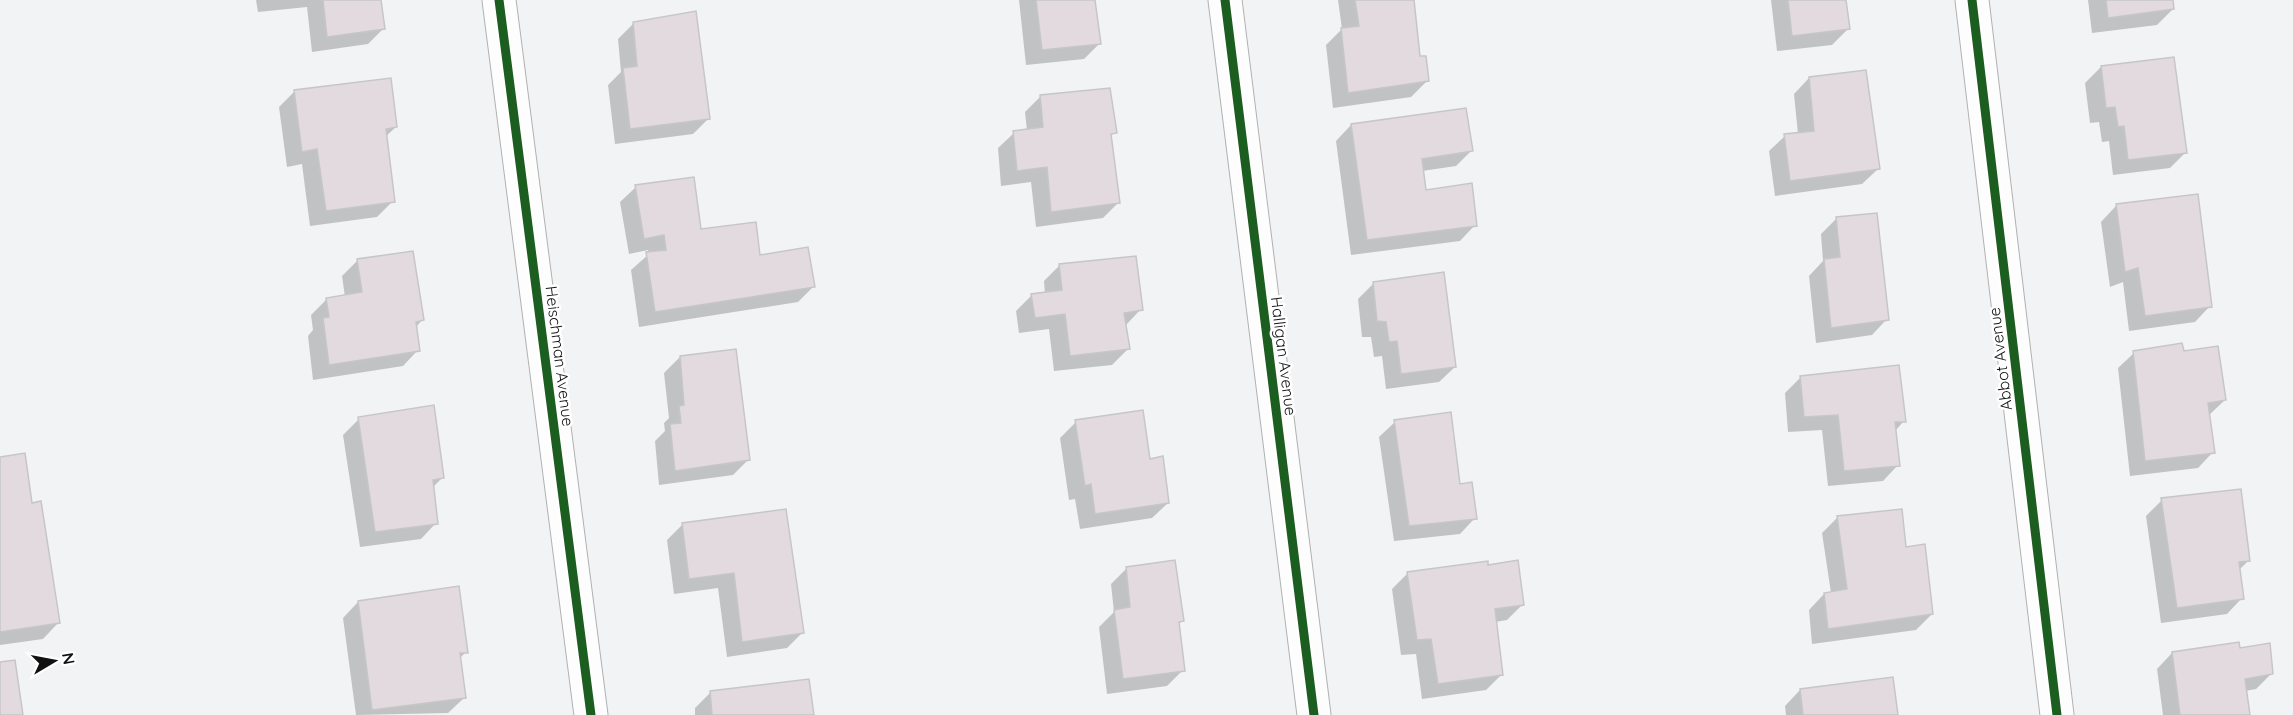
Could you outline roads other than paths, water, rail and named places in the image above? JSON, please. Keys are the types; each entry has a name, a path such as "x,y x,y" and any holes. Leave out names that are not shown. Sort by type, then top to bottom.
{"street":[{"name":"Heischman Avenue","path":"499,0 591,715"},
{"name":"Halligan Avenue","path":"1225,0 1314,715"},
{"name":"Abbot Avenue","path":"1972,0 2057,715"}]}
